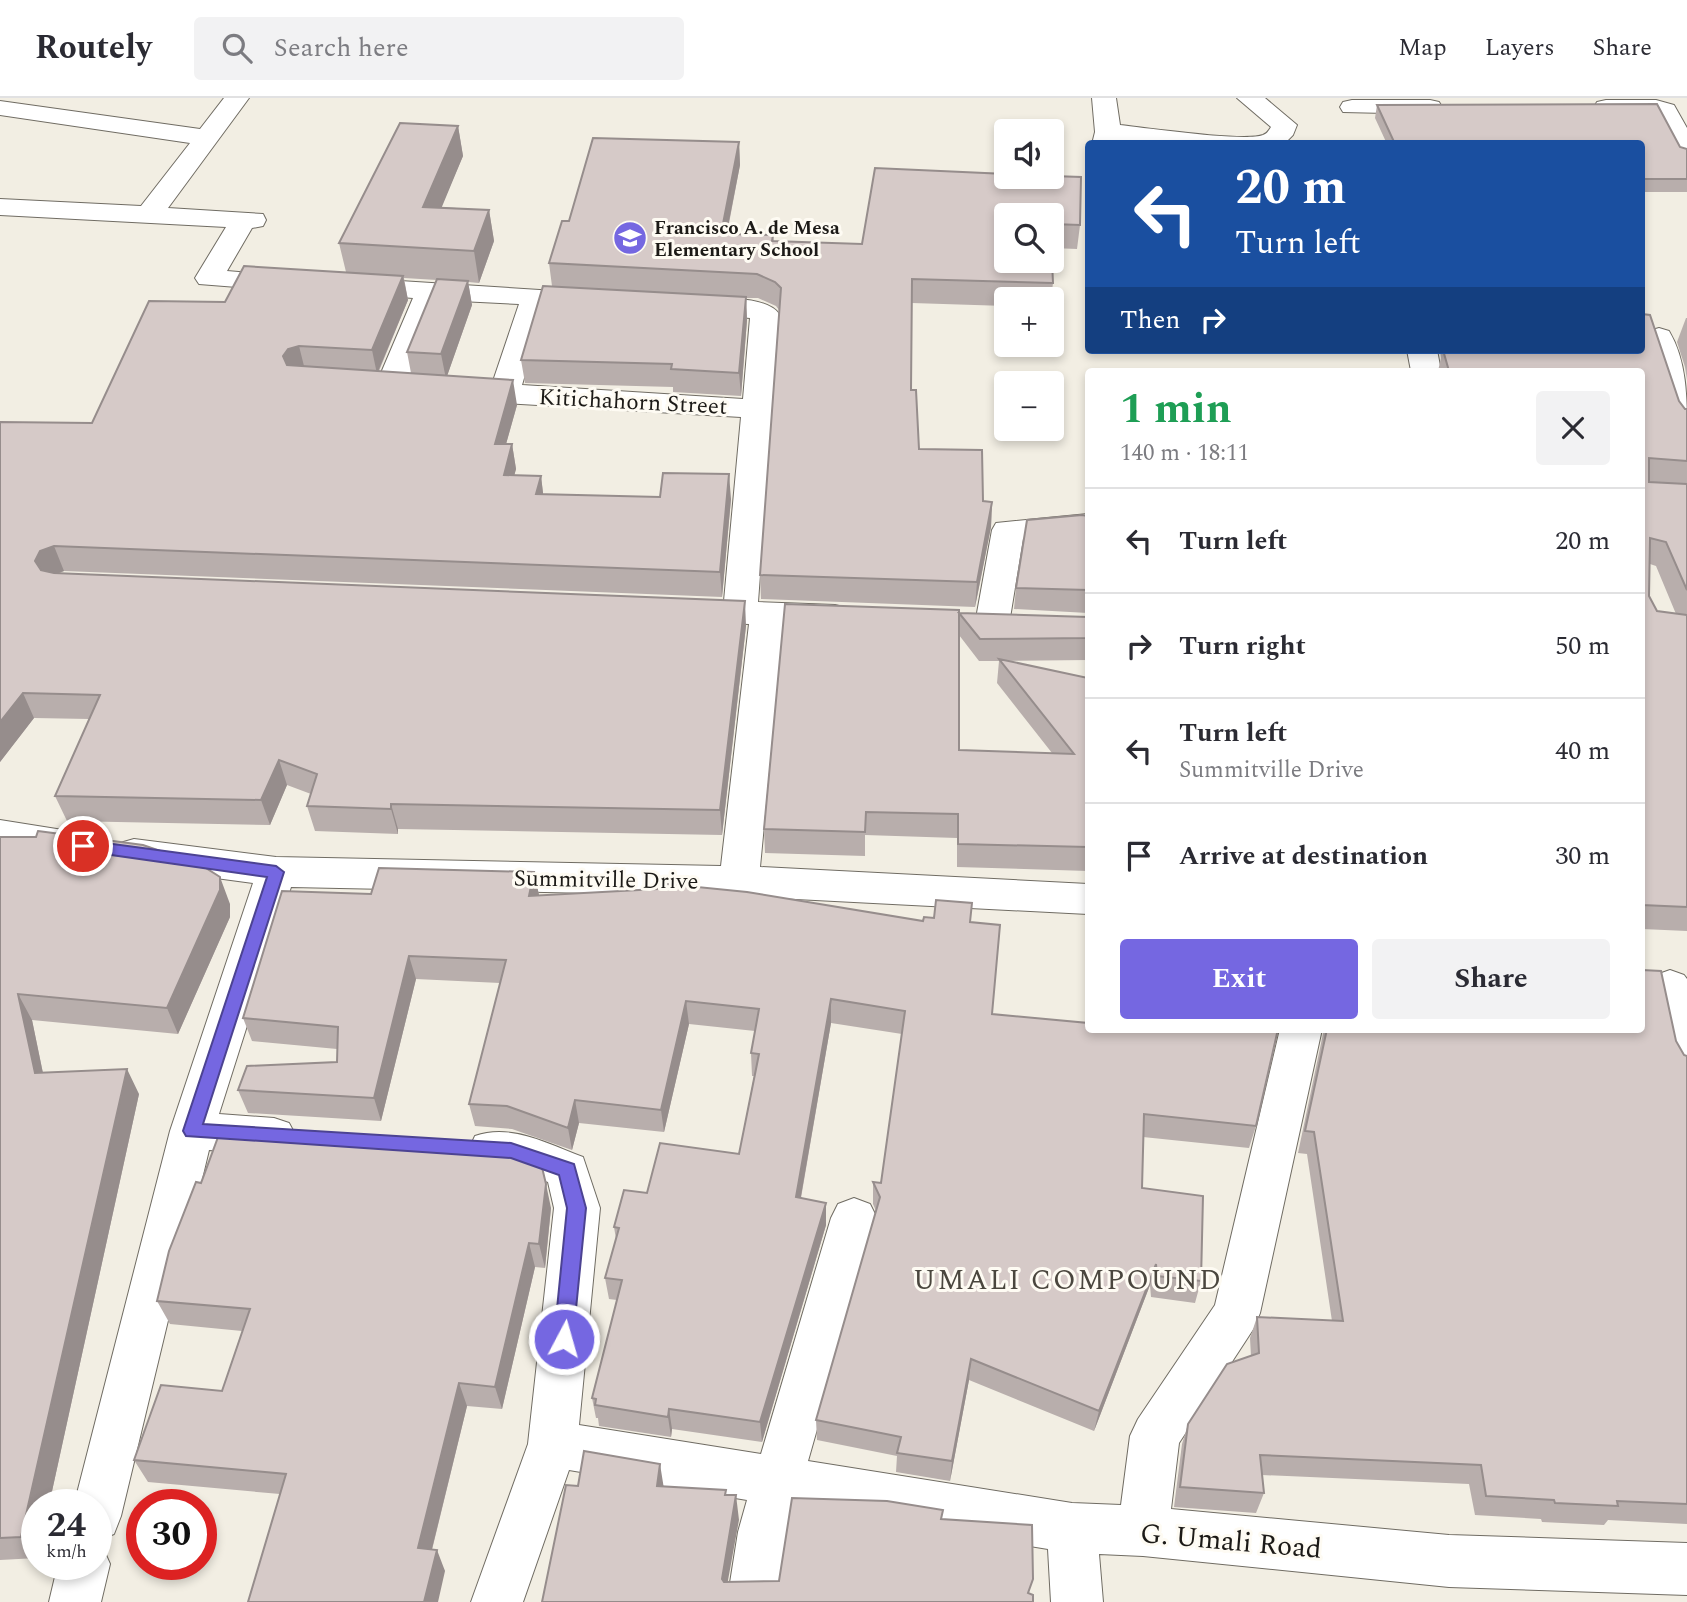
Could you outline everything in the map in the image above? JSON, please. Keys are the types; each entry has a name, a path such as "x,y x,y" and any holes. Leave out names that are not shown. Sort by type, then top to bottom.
{"street":[{"path":"149,214 237,98"},
{"path":"1104,98 1106,138 1146,140"},
{"path":"1249,98 1284,125 1280,135 1272,140"},
{"path":"1352,107 1449,107"},
{"path":"1587,107 1656,107 1665,110 1687,153"},
{"path":"0,108 207,138"},
{"path":"0,207 249,219 209,278 618,302"},
{"name":"Kitichahorn Street","path":"426,299 403,387 756,409 753,613 739,881"},
{"path":"674,305 758,310 765,314 756,409"},
{"path":"504,394 530,309"},
{"path":"1662,338 1687,423"},
{"path":"992,624 1009,530 1085,524"},
{"path":"657,610 860,617"},
{"name":"Summitville Drive","path":"0,834 276,872 739,881 1085,900"},
{"path":"103,1489 192,1131 276,872"},
{"path":"1666,984 1687,1063"},
{"path":"1143,1531 1155,1436 1237,1313 1300,1033"},
{"path":"192,1131 317,1139"},
{"path":"456,1147 511,1150 567,1170 577,1208 553,1444 497,1602"},
{"path":"753,1602 758,1554 854,1218"},
{"name":"G. Umali Road","path":"553,1444 1072,1528 1143,1531 1448,1561 1687,1569"},
{"path":"1072,1528 1077,1602"},
{"path":"75,1602 80,1580"}],"building":[{"path":"1657,104 1680,147 1687,149 1687,179 1645,179 1645,140 1393,140 1377,105"},
{"path":"400,123 458,126 423,207 489,210 474,251 339,243"},
{"path":"593,138 739,142 721,234 773,235 772,241 862,244 875,168 994,173 994,189 1064,189 1064,176 1081,177 1080,225 1064,224 1064,203 994,203 994,273 1053,273 1053,283 912,279 911,390 916,390 919,449 982,450 983,501 992,502 977,582 760,575 781,288 775,282 757,274 549,263 562,221 569,221"},
{"path":"244,266 403,276 372,350 299,346 288,349 283,356 287,365 513,380 495,444 512,444 504,475 541,476 536,494 660,497 663,473 729,474 720,572 54,546 40,551 35,561 41,570 54,573 745,601 720,810 391,804 391,809 307,806 317,774 279,760 261,800 55,796 100,695 23,693 0,722 0,422 92,423 149,301 225,302"},
{"path":"437,279 468,281 441,354 407,352"},
{"path":"543,286 746,297 739,373 671,369 672,364 521,360"},
{"path":"1645,314 1650,315 1679,401 1687,409 1687,461 1649,458 1649,482 1687,484 1687,590 1666,542 1650,538 1649,596 1657,611 1687,615 1687,907 1645,905 1645,368 1448,368 1444,354 1645,354"},
{"path":"1085,516 1085,590 1016,588 1027,520"},
{"path":"785,604 959,610 959,750 1074,754 999,659 1085,677 1085,847 958,844 958,814 866,812 865,832 764,829"},
{"path":"959,613 1085,617 1085,638 980,639"},
{"path":"38,831 143,845 201,865 220,877 220,890 167,1008 18,994 35,1073 127,1069 32,1489 21,1489 21,1537 0,1538 0,837 36,837"},
{"path":"379,868 534,872 529,896 657,889 658,883 747,892 923,921 924,917 934,918 936,900 972,903 970,922 1000,925 992,1014 1085,1023 1085,1033 1277,1033 1256,1126 1144,1114 1142,1188 1203,1196 1201,1281 1157,1276 1156,1264 1099,1411 971,1359 952,1461 897,1453 901,1437 816,1420 880,1197 873,1182 881,1183 905,1011 831,999 796,1197 826,1203 760,1422 669,1409 668,1417 595,1405 596,1399 592,1398 622,1280 605,1278 619,1228 614,1227 624,1190 647,1193 660,1143 739,1154 759,1054 751,1053 759,1009 686,1001 661,1110 575,1100 568,1128 507,1106 469,1104 506,960 409,956 374,1098 238,1090 247,1066 337,1062 338,1027 243,1018 282,891 371,894"},
{"path":"1645,970 1661,971 1676,1041 1687,1056 1687,1504 1617,1501 1618,1506 1486,1496 1481,1465 1260,1455 1264,1493 1180,1487 1188,1424 1227,1364 1259,1353 1257,1317 1343,1321 1314,1132 1305,1131 1326,1033 1645,1033"},
{"path":"221,1129 503,1147 540,1159 546,1184 539,1244 529,1243 495,1387 459,1383 418,1548 437,1550 424,1602 248,1602 286,1474 134,1460 161,1385 222,1391 250,1309 157,1301 169,1251 196,1182 201,1183"},
{"path":"584,1451 660,1464 657,1486 726,1490 725,1495 736,1495 722,1579 724,1582 779,1581 792,1498 887,1501 943,1510 941,1519 1032,1525 1033,1579 1028,1593 1033,1595 1033,1602 542,1602 566,1485 578,1486"}],"place":[{"name":"Francisco A. de Mesa Elementary School","path":"630,238"}],"district":[{"name":"UMALI COMPOUND","path":"1068,1279"}],"route":[{"path":"83,846 276,872 192,1131 511,1150 567,1170 577,1208 564,1339"}]}
